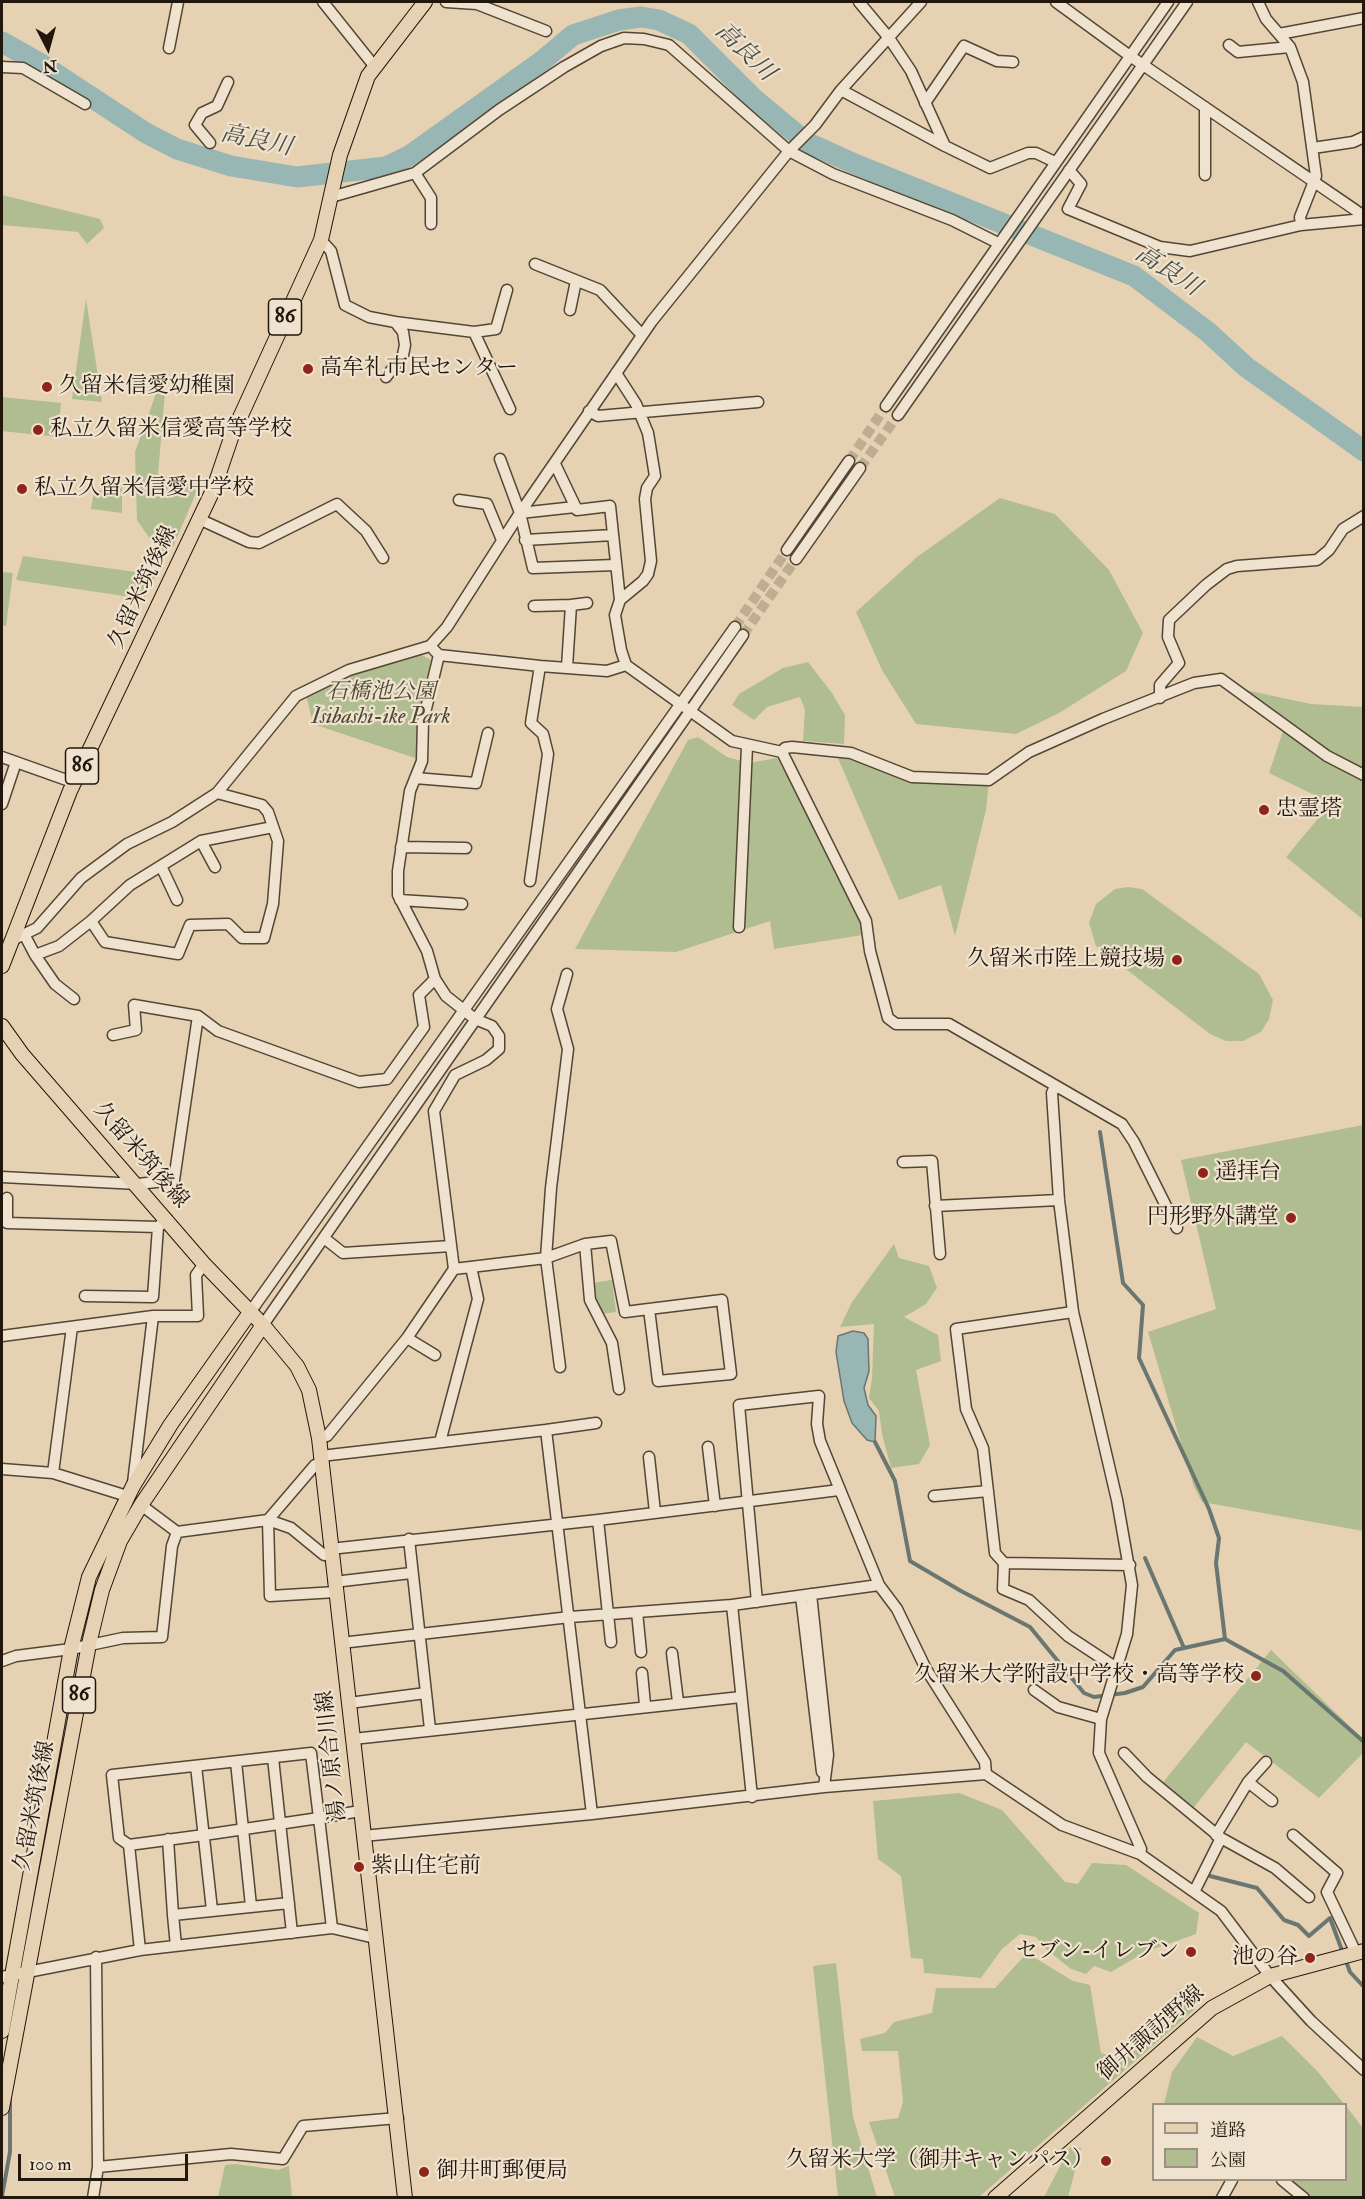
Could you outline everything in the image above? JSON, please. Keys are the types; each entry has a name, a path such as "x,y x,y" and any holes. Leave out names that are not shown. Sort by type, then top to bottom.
{"main road":[{"name":"久留米筑後線","path":"2,966 10,941 75,783 200,519 260,369 321,240 340,159 368,76 425,2"},
{"name":"久留米筑後線","path":"2,1026 22,1053 138,1185 163,1222 263,1325 141,1505 120,1541 109,1571 88,1644 2,2108"},
{"name":"久留米筑後線","path":"2,2031 7,1976 71,1650 88,1577 130,1491 171,1424 251,1311"},
{"name":"湯ノ原合川線","path":"263,1325 297,1366 305,1382 319,1438 360,1811 398,2118 405,2198"},
{"name":"御井諏訪野線","path":"995,2198 1212,2008 1270,1976 1360,1952"}],"street":[{"path":"169,48 178,2"},
{"path":"323,2 375,68"},
{"path":"446,2 477,4 546,31"},
{"path":"859,2 889,38 910,71 945,146"},
{"path":"10,941 37,928 81,878 127,844 172,822 217,793 296,696 349,670 430,646 447,627 520,513 642,335 789,152 815,125 841,90 921,2"},
{"path":"1056,2 1130,56 1364,217"},
{"path":"886,406 1168,2"},
{"path":"898,415 1016,250 1068,170 1187,2"},
{"path":"1258,2 1290,47 1303,82 1316,176 1300,217 1301,225"},
{"path":"1279,34 1364,18"},
{"path":"331,197 415,173 499,110 564,67 602,46 624,38 644,39 669,45 789,152 833,174 952,220 998,243"},
{"path":"1229,45 1238,52 1290,47"},
{"path":"925,103 964,46 997,61 1012,62"},
{"path":"2,67 23,68 85,104"},
{"path":"210,143 195,125 202,113 217,106 228,82"},
{"path":"841,90 990,168 1028,153 1036,153 1055,162"},
{"path":"1205,107 1205,175"},
{"path":"1313,148 1353,142 1364,136"},
{"path":"1068,170 1081,184 1068,209 1160,247 1190,251 1301,225 1364,217"},
{"path":"415,173 431,198 431,224"},
{"path":"321,240 331,251 345,305 369,317 474,332 496,329 507,290"},
{"path":"535,264 600,290 642,335"},
{"path":"570,310 576,280"},
{"path":"386,377 396,368 405,345 403,333 395,322"},
{"path":"474,332 510,409"},
{"path":"616,373 631,393 640,414 652,448 655,476 647,488 645,499 651,561 648,574 620,600"},
{"path":"589,411 598,416 640,414 758,402"},
{"path":"500,459 520,513 533,568 615,565"},
{"path":"787,550 849,460"},
{"path":"555,464 577,510 610,506 620,600 615,615 617,635 626,665 732,741 782,752"},
{"path":"796,560 860,468"},
{"path":"459,500 487,504 502,540"},
{"path":"200,519 249,542 259,543 337,504 366,531 383,558"},
{"path":"520,513 575,507"},
{"path":"1160,698 1160,685 1179,663 1168,638 1170,620 1206,585 1227,569 1237,566 1317,560 1329,550 1343,529 1364,516"},
{"path":"525,540 613,535"},
{"path":"534,606 587,603"},
{"path":"567,667 571,605"},
{"path":"263,1325 739,631"},
{"path":"430,646 439,655 540,666 607,671 626,665"},
{"path":"319,1438 327,1436 407,1338 454,1269 434,1111 455,1074 486,1060 499,1049 499,1036 492,1026 475,1019 446,996 435,979 427,951 400,900 398,871 410,791 422,760 423,721 439,655"},
{"path":"530,881 548,754 543,734 531,723 540,666"},
{"path":"782,752 785,748 792,747 851,753 912,777 989,780 1029,752 1194,683 1221,679 1327,756 1364,775"},
{"path":"251,1311 465,1010 686,707"},
{"path":"416,778 476,783 488,733"},
{"path":"739,927 747,746"},
{"path":"782,752 866,921 870,951 888,1018 896,1024 949,1024 1122,1124 1134,1142 1177,1228"},
{"path":"2,757 75,783"},
{"path":"2,804 16,762"},
{"path":"91,921 105,942 178,954 190,925 228,924 242,938 264,938 273,904 278,841 262,805 217,793"},
{"path":"35,955 59,946 91,921 130,885 201,841 273,827"},
{"path":"201,841 214,867"},
{"path":"401,848 466,848"},
{"path":"161,866 177,900"},
{"path":"400,900 462,904"},
{"path":"24,934 55,984 74,999"},
{"path":"560,1367 546,1258 551,1188 568,1049 557,1009 567,974"},
{"path":"113,1035 136,1030 134,1005 198,1016 218,1031 359,1082 387,1079 424,1027 419,995 435,979"},
{"path":"2,1177 138,1185 174,1180 198,1016"},
{"path":"1055,1086 1052,1093 1059,1200 1073,1312 1130,1565 1131,1607 1126,1634 1101,1719 1099,1754 1141,1849 1140,1854"},
{"path":"903,1162 932,1161 940,1254"},
{"path":"7,1198 7,1223 163,1222 153,1297 85,1296"},
{"path":"935,1206 1059,1200"},
{"path":"324,1238 343,1253 451,1246"},
{"path":"454,1269 546,1258 585,1244 611,1240 625,1312 649,1309 722,1300 731,1374 658,1381 649,1309"},
{"path":"585,1244 590,1300 612,1343 618,1389"},
{"path":"2,1336 153,1316 198,1316 196,1275 204,1264"},
{"path":"440,1442 478,1299 471,1267"},
{"path":"1073,1312 956,1329 966,1409 983,1448 995,1553 1004,1563 1003,1589 1029,1600 1068,1636 1115,1667"},
{"path":"2,1469 53,1473 130,1491 153,1316"},
{"path":"53,1473 72,1327"},
{"path":"407,1338 435,1355"},
{"path":"757,1602 739,1405 819,1396 817,1424 820,1441 879,1585 897,1609 926,1669 985,1762 986,1774"},
{"path":"411,1573 270,1596 268,1521 321,1460 440,1442 596,1423"},
{"path":"546,1430 592,1814"},
{"path":"708,1447 715,1506"},
{"path":"649,1457 655,1512"},
{"path":"141,1505 177,1532 268,1521 291,1528 324,1555 409,1539 557,1525 839,1490"},
{"path":"934,1496 988,1491"},
{"path":"598,1520 610,1641"},
{"path":"2,1661 16,1656 71,1650 88,1644 123,1638 162,1637 172,1546 177,1532"},
{"path":"409,1539 430,1729"},
{"path":"1004,1563 1130,1565"},
{"path":"341,1643 570,1617 732,1605 879,1585"},
{"path":"806,1595 824,1787"},
{"path":"732,1605 752,1797"},
{"path":"637,1612 640,1653"},
{"path":"672,1653 678,1702"},
{"path":"642,1673 645,1705"},
{"path":"1034,1690 1058,1707 1101,1719"},
{"path":"349,1703 426,1694"},
{"path":"353,1739 741,1696"},
{"path":"332,1928 319,1818 311,1753 112,1775 119,1839 129,1845 280,1824 319,1818 360,1811"},
{"path":"1124,1753 1147,1777 1218,1836 1275,1868 1309,1898"},
{"path":"273,1758 292,1933"},
{"path":"236,1762 251,1906"},
{"path":"1194,1892 1218,1836 1248,1782 1266,1762"},
{"path":"196,1766 212,1911"},
{"path":"363,1836 752,1797 824,1787 986,1774 1062,1826 1140,1854 1221,1911 1270,1976 1311,2021 1364,2070"},
{"path":"1248,1782 1272,1801"},
{"path":"1293,1835 1337,1873 1327,1892 1360,1952"},
{"path":"168,1839 176,1946"},
{"path":"129,1845 140,1950"},
{"path":"173,1915 289,1903"},
{"path":"7,1976 140,1950 332,1928 375,1938"},
{"path":"93,2198 98,2167 96,1958"},
{"path":"98,2167 231,2154 283,2158 303,2126 398,2118"},
{"path":"1222,2198 1231,2181"},
{"path":"1283,2181 1304,2198"}],"green space":[{"path":"2,195 100,219 104,228 87,244 78,232 2,225"},
{"path":"86,299 102,402 72,399"},
{"path":"166,381 158,474 199,486 173,547 166,546 165,553 150,539 137,520 135,452 159,385"},
{"path":"2,397 61,403 58,437 2,431"},
{"path":"113,477 122,479 122,513 91,509 94,491 105,490"},
{"path":"1000,498 1055,514 1109,570 1143,633 1126,671 1059,713 1016,734 916,724 882,670 856,612 917,557"},
{"path":"23,556 156,575 144,599 16,580"},
{"path":"2,572 13,573 6,626 2,625"},
{"name":"石橋池公園 Isibashi-ike Park","path":"420,654 431,660 418,718 418,759 313,724 306,694 350,674"},
{"path":"808,662 832,693 845,715 844,744 803,741 805,710 800,697 767,707 754,720 732,705 739,694 783,668"},
{"path":"1236,688 1311,704 1363,707 1364,915 1361,918 1286,857 1331,803 1269,773 1285,725"},
{"path":"698,737 727,757 749,763 777,758 864,916 863,935 774,949 770,921 676,952 575,949 688,740"},
{"path":"837,756 912,777 989,780 986,810 955,936 941,885 899,900"},
{"name":"久留米市陸上競技場","path":"1128,887 1142,889 1259,974 1273,1000 1269,1019 1261,1032 1243,1041 1226,1041 1210,1034 1096,946 1089,923 1096,904 1115,889"},
{"path":"1363,1125 1363,1531 1202,1502 1194,1487 1148,1332 1216,1309 1181,1160"},
{"path":"894,1244 899,1258 929,1266 937,1288 926,1304 904,1317 938,1335 941,1361 916,1370 930,1445 919,1464 891,1468 882,1434 879,1411 869,1398 874,1324 840,1327 852,1302"},
{"path":"612,1280 616,1312 601,1314 594,1301 592,1283"},
{"path":"1271,1650 1363,1739 1363,1753 1319,1798 1246,1742 1191,1811 1160,1786"},
{"path":"959,1793 1002,1810 1065,1882 1078,1884 1092,1863 1126,1865 1199,1913 1196,1934 1145,1952 1111,1972 1094,1966 1086,1974 1071,1969 1046,1949 1036,1937 1020,1934 1002,1949 981,1978 924,1973 923,1959 911,1958 901,1876 878,1859 873,1801"},
{"path":"1027,1953 1073,1981 1090,1985 1101,2053 1125,2060 1162,2023 1179,1988 1195,2009 979,2197 895,2197 869,2122 898,2118 903,2102 898,2051 862,2051 860,2039 885,2033 894,2022 932,2013 936,1988 995,1988"},
{"path":"836,1963 853,2117 877,2197 838,2197 813,1966"},
{"path":"1282,2036 1318,2072 1343,2103 1164,2103 1172,2072 1197,2037 1233,2056"},
{"path":"1347,2107 1363,2128 1363,2197 1304,2197 1283,2181 1347,2181"},
{"path":"1070,2147 1081,2148 1068,2197 1044,2197"},
{"path":"236,2164 278,2170 289,2166 292,2197 218,2197 225,2165"}],"water":[{"path":"853,1331 864,1333 868,1339 869,1371 864,1388 868,1405 876,1416 875,1442 867,1440 852,1423 844,1401 836,1352 838,1336"}],"waterway":[{"name":"高良川","path":"2,42 41,64 146,133 177,149 231,166 297,177 386,167 409,156 542,61 573,35 619,20 641,17 659,20 689,34 753,98 806,142 857,165 1134,276 1208,332 1246,367 1364,451"},
{"path":"1100,1132 1123,1283 1143,1305 1139,1358 1209,1509 1219,1538 1216,1563 1225,1639 1283,1671 1364,1742"},
{"path":"875,1442 895,1481 910,1561 1030,1627 1084,1693 1094,1697 1125,1693 1143,1687 1175,1650 1225,1639"},
{"path":"1145,1558 1184,1648"},
{"path":"1210,1876 1257,1888 1284,1920 1298,1925 1309,1936 1330,1918 1350,1972 1364,1987"},
{"path":"2,2196 10,2152 10,2096"}],"tunnel":[{"path":"849,461 886,406"},
{"path":"860,468 898,415"},
{"path":"735,627 787,550"},
{"path":"743,635 796,559"}],"place":[{"name":"高牟礼市民センター","path":"308,369"},
{"name":"久留米信愛幼稚園","path":"47,387"},
{"name":"私立久留米信愛高等学校","path":"38,430"},
{"name":"私立久留米信愛中学校","path":"22,489"},
{"name":"忠霊塔","path":"1264,810"},
{"name":"久留米市陸上競技場","path":"1177,960"},
{"name":"遥拝台","path":"1203,1173"},
{"name":"円形野外講堂","path":"1291,1218"},
{"name":"久留米大学附設中学校・高等学校","path":"1256,1676"},
{"name":"紫山住宅前","path":"359,1867"},
{"name":"セブン-イレブン","path":"1191,1952"},
{"name":"池の谷","path":"1310,1958"},
{"name":"久留米大学（御井キャンパス）","path":"1106,2161"},
{"name":"御井町郵便局","path":"424,2172"}]}
